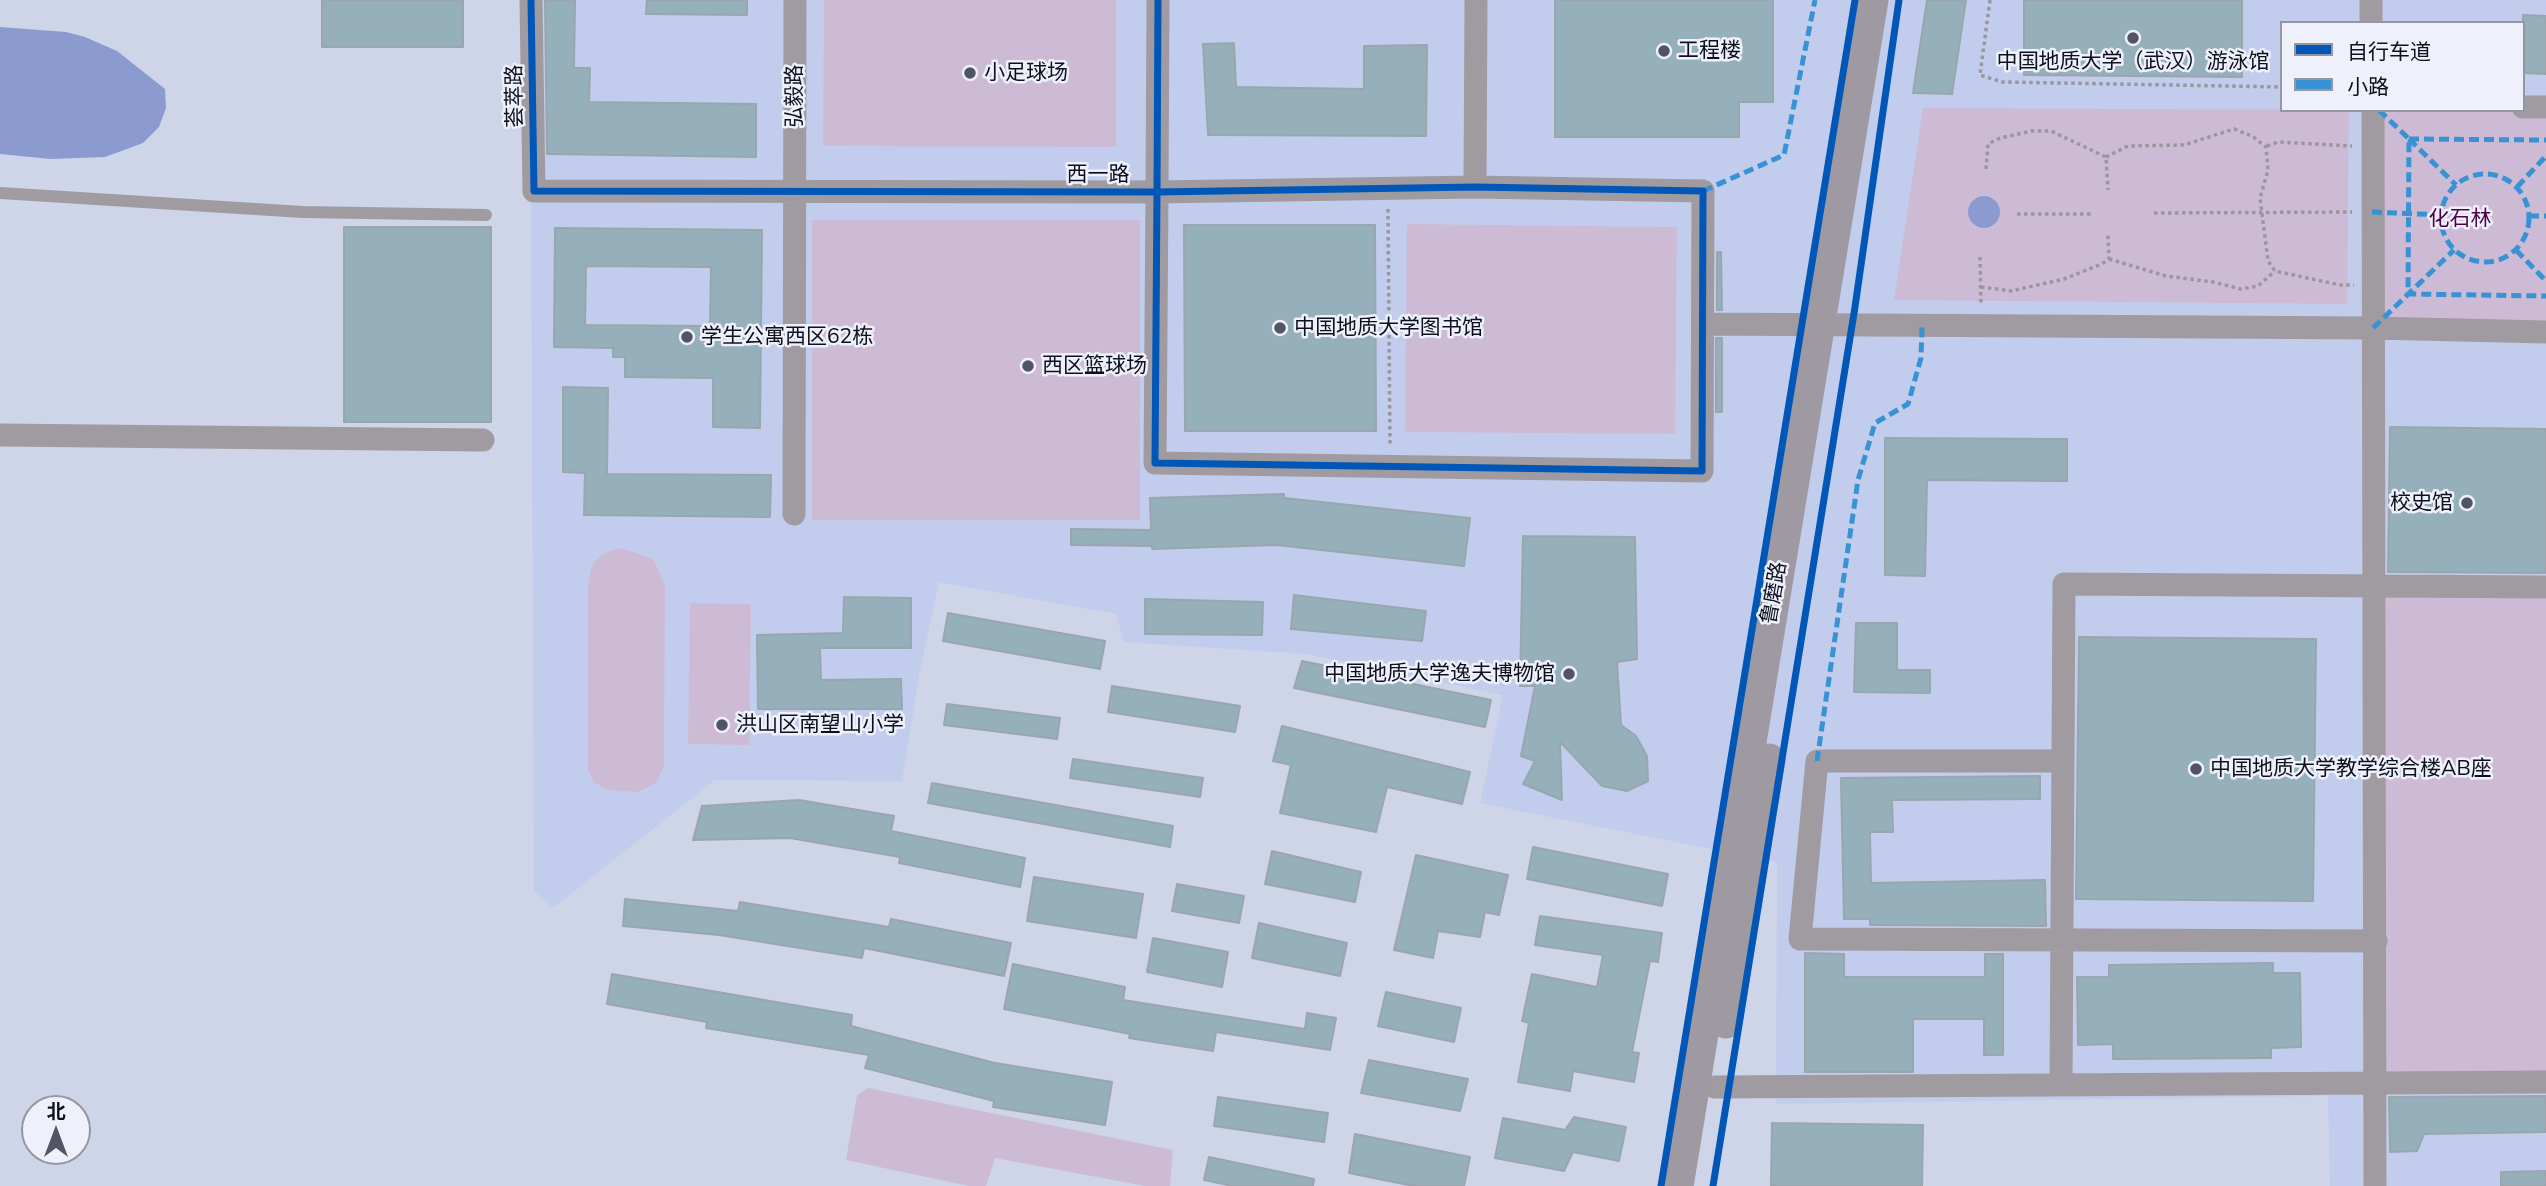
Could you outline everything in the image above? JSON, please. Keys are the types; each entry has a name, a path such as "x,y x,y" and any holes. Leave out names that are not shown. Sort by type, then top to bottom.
{"main road":[{"name":"鲁磨路","path":"1697,1186 1715,1087 1828,326 1872,0"},
{"name":"鲁磨路","path":"1677,1186 1887,0"}],"street":[{"name":"荟萃路","path":"531,0 534,191"},
{"name":"弘毅路","path":"794,514 795,0"},
{"path":"1158,0 1155,463 1702,471 1703,324 2373,328 2546,332"},
{"path":"1475,187 1476,0"},
{"path":"2371,0 2371,21"},
{"path":"2525,107 2546,107"},
{"path":"2373,112 2375,1186"},
{"name":"西一路","path":"534,191 1157,192 1475,187 1703,191 1703,324"},
{"path":"0,435 483,440"},
{"path":"2061,1085 2064,584 2546,587"},
{"path":"2062,761 1817,761 1800,939 2376,941"},
{"path":"1715,1087 2546,1082"}],"lane":[{"path":"0,193 303,212 486,215"}],"path":[{"path":"1990,0 1980,75 2003,82 2280,87"},
{"path":"2106,157 2129,146 2184,145 2234,129 2252,136 2266,147 2268,170 2260,198 2261,212 2267,261 2275,271 2340,285 2373,285"},
{"path":"1986,169 1988,144 2000,138 2032,131 2050,131 2106,157"},
{"path":"2266,147 2278,142 2372,145"},
{"path":"2106,157 2108,190"},
{"path":"1388,190 1390,466"},
{"path":"2154,212 2372,212"},
{"path":"2017,214 2093,214"},
{"path":"2108,235 2109,259"},
{"path":"1980,257 1981,327"},
{"path":"1981,287 2011,291 2064,279 2109,259 2166,276 2213,282 2241,289 2258,286 2275,271"}],"shaded area":[{"path":"521,0 2546,0 2546,1186 2330,1186 2328,1096 1776,1104 1777,862 1480,803 1503,695 1306,654 1124,642 1116,614 939,582 920,670 902,781 715,780 553,908 534,891 531,210"}],"green space":[{"name":"小足球场","path":"824,0 1116,0 1116,147 823,146"},
{"name":"化石林","path":"2525,107 2546,107 2546,332 2373,328 2373,112 2525,112"},
{"path":"1923,108 2349,112 2347,304 1894,300"},
{"path":"812,220 1140,220 1140,520 812,520"},
{"path":"1407,224 1677,227 1675,434 1405,432"},
{"path":"621,548 653,559 665,585 664,766 656,783 638,792 608,790 594,782 588,770 588,583 592,565 604,553"},
{"path":"2374,586 2546,587 2546,1079 2375,1083"},
{"path":"690,603 751,604 749,745 688,744"},
{"path":"868,1088 1173,1150 1170,1186 1145,1186 995,1158 986,1186 969,1186 846,1160 857,1095"}],"water":[{"path":"0,27 66,32 117,51 165,89 166,108 159,127 143,143 105,157 51,159 0,154"},
{"path":"1984,196 1995,201 2000,212 1995,223 1984,228 1973,223 1968,212 1973,201"}],"building":[{"path":"322,0 463,0 463,47 322,47"},
{"path":"545,0 575,0 574,68 590,68 589,102 756,104 756,157 547,154"},
{"path":"647,0 747,0 747,15 646,14"},
{"name":"工程楼","path":"1555,0 1773,0 1773,102 1739,102 1739,137 1555,137"},
{"path":"1927,0 1966,0 1952,94 1913,93"},
{"name":"中国地质大学（武汉）游泳馆","path":"2024,0 2242,0 2242,77 2024,75"},
{"path":"2523,15 2546,16 2546,74 2525,73"},
{"path":"1234,43 1236,87 1364,89 1364,46 1427,45 1426,136 1208,135 1203,44"},
{"name":"中国地质大学图书馆","path":"1184,225 1375,225 1376,431 1185,431"},
{"path":"344,227 491,227 491,422 344,422"},
{"name":"学生公寓西区62栋","path":"555,228 762,230 760,428 713,427 713,378 625,377 625,357 613,357 613,348 554,347","holes":["586,266 711,267 710,326 585,325"]},
{"path":"1717,252 1721,252 1722,310 1717,310"},
{"path":"1716,338 1722,338 1722,412 1716,412"},
{"path":"563,387 608,388 607,474 771,475 770,517 584,515 585,473 563,472"},
{"name":"校史馆","path":"2390,427 2546,429 2546,573 2388,572"},
{"path":"1885,438 2067,439 2067,481 1927,480 1925,576 1885,575"},
{"path":"1284,494 1284,498 1470,518 1464,566 1277,545 1152,549 1152,546 1071,545 1071,529 1151,530 1150,498"},
{"name":"中国地质大学逸夫博物馆","path":"1523,536 1635,537 1637,659 1617,662 1621,725 1636,736 1647,756 1648,781 1627,791 1602,786 1560,742 1562,800 1523,784 1535,761 1521,756 1535,686 1520,686"},
{"path":"1294,595 1426,611 1422,641 1291,629"},
{"path":"844,597 911,598 911,648 820,648 821,680 901,679 902,709 758,709 757,635 843,633"},
{"path":"1145,599 1263,602 1262,635 1145,634"},
{"path":"948,613 1105,641 1100,669 943,641"},
{"path":"1856,623 1897,623 1897,670 1930,670 1930,693 1854,692"},
{"name":"中国地质大学教学综合楼AB座","path":"2079,637 2316,639 2313,901 2076,899"},
{"path":"1302,661 1491,700 1485,727 1294,688"},
{"path":"1112,686 1240,706 1235,732 1108,712"},
{"path":"947,704 1060,718 1057,739 944,725"},
{"path":"1282,726 1470,772 1462,804 1387,787 1376,832 1280,813 1291,765 1273,761"},
{"path":"1073,759 1203,778 1200,797 1070,778"},
{"path":"2040,776 2040,799 1892,800 1893,832 1870,832 1871,883 2045,880 2046,926 1870,925 1870,919 1844,919 1841,778"},
{"path":"932,783 1173,826 1170,847 928,803"},
{"path":"799,800 894,816 891,831 1025,858 1020,887 899,863 900,857 790,838 693,840 702,806"},
{"path":"1533,847 1668,874 1662,906 1527,879"},
{"path":"1272,851 1361,872 1355,902 1265,884"},
{"path":"1416,855 1508,875 1499,915 1485,912 1480,937 1438,931 1433,958 1394,950"},
{"path":"1034,877 1143,894 1136,938 1027,921"},
{"path":"1177,884 1244,896 1239,923 1172,911"},
{"path":"625,899 738,911 740,902 889,927 891,919 1011,943 1004,976 864,948 862,958 719,935 623,926"},
{"path":"1540,916 1662,933 1658,962 1650,961 1632,1052 1639,1053 1634,1082 1573,1071 1570,1091 1518,1082 1529,1023 1522,1021 1532,974 1597,987 1603,955 1535,945"},
{"path":"1259,923 1347,943 1340,976 1252,958"},
{"path":"1153,938 1228,952 1222,987 1147,972"},
{"path":"1805,953 1844,954 1844,977 1985,977 1985,954 2003,954 2003,1055 1984,1055 1984,1019 1913,1019 1913,1072 1805,1072"},
{"path":"2273,963 2273,973 2300,973 2301,1047 2271,1048 2271,1058 2113,1059 2113,1044 2078,1045 2077,977 2109,977 2109,965"},
{"path":"1013,964 1125,987 1123,1000 1305,1029 1307,1013 1336,1018 1330,1050 1216,1032 1213,1051 1129,1038 1130,1034 1004,1009"},
{"path":"612,974 852,1015 851,1026 995,1063 1112,1082 1105,1125 993,1107 994,1101 865,1068 869,1055 706,1028 707,1022 607,1004"},
{"path":"1386,992 1461,1008 1454,1042 1378,1026"},
{"path":"1369,1060 1468,1079 1460,1111 1361,1093"},
{"path":"2546,1096 2546,1132 2424,1134 2417,1151 2390,1152 2389,1097"},
{"path":"1218,1097 1328,1113 1324,1142 1214,1126"},
{"path":"1574,1117 1626,1127 1619,1161 1573,1152 1564,1171 1495,1158 1503,1118 1565,1130"},
{"path":"1772,1123 1923,1125 1922,1186 1771,1186"},
{"path":"1355,1134 1470,1157 1464,1186 1413,1186 1349,1173"},
{"path":"1209,1157 1314,1179 1313,1186 1233,1186 1204,1180"},
{"path":"2546,1171 2546,1186 2501,1186 2501,1172"}],"marked path":[{"path":"1703,191 1784,155 1815,0"},
{"path":"2381,112 2409,139 2408,294 2546,296"},
{"path":"2409,139 2546,140"},
{"path":"2409,139 2456,185"},
{"path":"2517,187 2546,156"},
{"path":"2485,174 2502,177 2516,187 2526,201 2529,218 2526,235 2516,249 2502,259 2485,262 2468,259 2454,249 2444,235 2441,218 2444,201 2454,187 2468,177 2485,174"},
{"path":"2372,212 2442,215"},
{"path":"2529,216 2546,216"},
{"path":"2373,328 2454,250"},
{"path":"2516,250 2546,281"},
{"path":"1817,761 1858,480 1875,423 1908,404 1921,358 1922,327"}],"cycle path":[{"path":"531,0 534,191 1157,192 1475,187 1703,191 1702,471 1155,463 1157,192 1158,0"},
{"path":"1661,1186 1855,0"},
{"path":"1713,1186 1855,307 1899,0"}],"place":[{"name":"中国地质大学（武汉）游泳馆","path":"2133,38"},
{"name":"工程楼","path":"1664,51"},
{"name":"小足球场","path":"970,73"},
{"name":"中国地质大学图书馆","path":"1280,328"},
{"name":"学生公寓西区62栋","path":"687,337"},
{"name":"西区篮球场","path":"1028,366"},
{"name":"校史馆","path":"2467,503"},
{"name":"中国地质大学逸夫博物馆","path":"1569,674"},
{"name":"洪山区南望山小学","path":"722,725"},
{"name":"中国地质大学教学综合楼AB座","path":"2196,769"}]}
